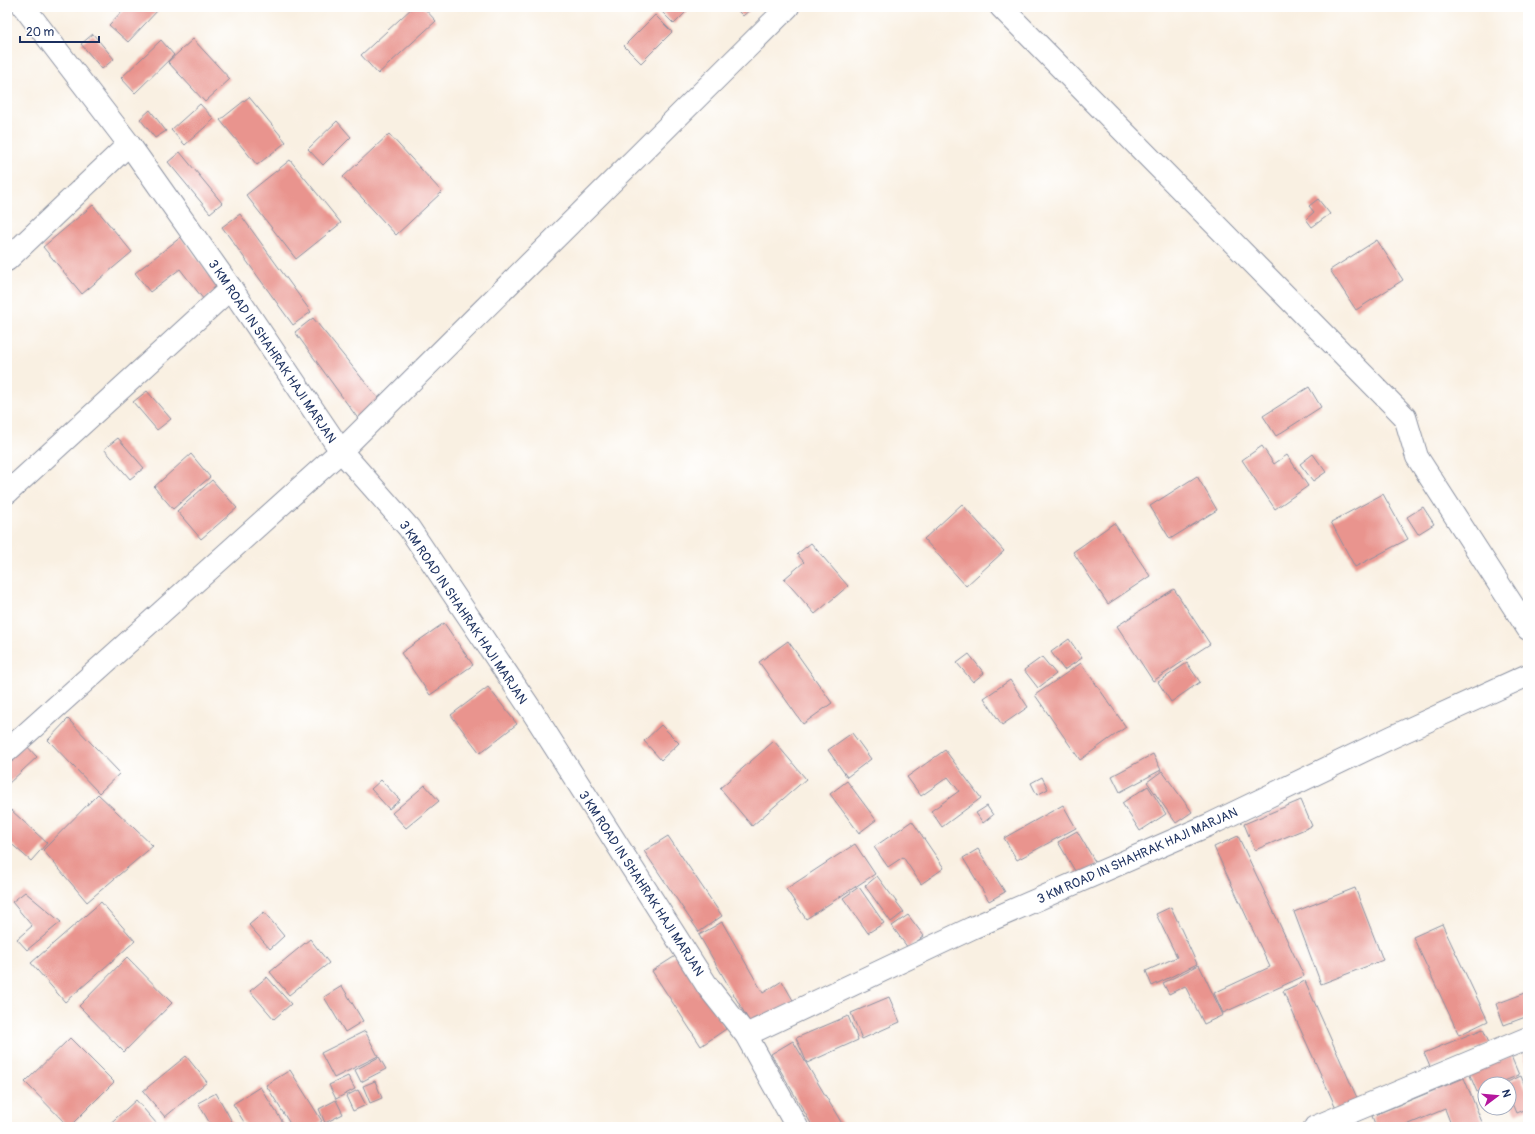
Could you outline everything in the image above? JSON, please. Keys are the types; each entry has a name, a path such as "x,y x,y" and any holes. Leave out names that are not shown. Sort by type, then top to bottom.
{"street":[{"name":"3 KM ROAD IN SHAHRAK HAJI MARJAN","path":"24,7 129,144 231,288 342,451 409,528 532,711 708,987 746,1035 797,1127"},
{"path":"7,751 342,451 788,7"},
{"path":"1001,7 1405,417 1417,457 1528,629"},
{"path":"7,260 129,144"},
{"path":"7,493 231,288"},
{"name":"3 KM ROAD IN SHAHRAK HAJI MARJAN","path":"746,1035 972,928 1211,824 1392,737 1528,675"},
{"path":"1315,1127 1528,1038"}],"building":[{"path":"126,7 157,7 159,9 128,42 109,25"},
{"path":"413,7 423,7 436,21 378,74 361,55"},
{"path":"657,7 691,7 674,24"},
{"path":"734,7 753,7 743,16"},
{"path":"655,15 672,32 641,63 624,46"},
{"path":"93,34 114,59 102,69 81,44"},
{"path":"193,39 230,79 205,102 168,62"},
{"path":"161,40 174,55 135,93 121,78"},
{"path":"249,97 286,142 257,165 220,120"},
{"path":"200,104 214,119 185,145 171,130"},
{"path":"150,110 166,131 155,138 140,119"},
{"path":"337,121 351,137 323,165 308,149"},
{"path":"389,134 442,192 396,235 343,177"},
{"path":"180,152 222,203 210,213 168,162"},
{"path":"290,160 341,223 296,259 246,195"},
{"path":"1318,199 1330,214 1312,227 1306,219 1314,212 1309,206"},
{"path":"93,205 132,252 82,294 43,247"},
{"path":"240,214 311,312 293,325 222,227"},
{"path":"181,237 219,288 204,300 180,269 150,292 135,273"},
{"path":"1377,240 1403,280 1356,310 1330,270"},
{"path":"313,318 382,403 359,420 295,332"},
{"path":"1309,387 1321,407 1276,436 1263,416"},
{"path":"147,391 171,419 157,430 133,402"},
{"path":"118,438 144,468 130,479 104,449"},
{"path":"1262,446 1274,464 1287,455 1308,486 1275,509 1242,460"},
{"path":"191,454 210,477 173,509 154,487"},
{"path":"1313,454 1326,472 1313,481 1300,464"},
{"path":"1197,476 1217,510 1170,539 1150,506"},
{"path":"212,480 237,508 201,539 177,511"},
{"path":"1383,494 1408,539 1355,567 1331,522"},
{"path":"962,504 1004,551 966,586 924,539"},
{"path":"1423,507 1434,524 1418,534 1407,517"},
{"path":"1114,523 1150,576 1108,604 1073,552"},
{"path":"811,543 848,586 815,614 784,579 804,562 797,554"},
{"path":"1174,589 1210,644 1153,681 1117,626"},
{"path":"444,623 473,665 430,695 401,653"},
{"path":"1069,639 1082,658 1064,670 1051,652"},
{"path":"788,641 832,703 803,724 759,662"},
{"path":"969,654 984,673 973,682 957,663"},
{"path":"1042,657 1056,674 1038,688 1024,670"},
{"path":"1081,663 1126,727 1080,760 1035,695"},
{"path":"1187,663 1200,682 1171,702 1158,682"},
{"path":"1010,680 1028,707 1002,725 984,698"},
{"path":"488,687 517,724 480,753 451,715"},
{"path":"68,719 120,773 99,793 48,740"},
{"path":"661,725 679,743 661,760 644,741"},
{"path":"852,733 871,759 847,777 828,750"},
{"path":"774,741 806,779 752,826 720,788"},
{"path":"25,744 37,757 7,785 7,760"},
{"path":"945,750 981,798 942,827 931,811 959,791 948,777 921,796 907,777"},
{"path":"1153,754 1161,770 1120,792 1112,776"},
{"path":"1162,771 1192,812 1176,823 1147,782"},
{"path":"1042,777 1048,789 1037,795 1031,783"},
{"path":"381,780 400,800 389,809 371,789"},
{"path":"847,781 876,820 859,833 830,794"},
{"path":"425,785 439,801 406,828 392,813"},
{"path":"1148,786 1166,814 1140,831 1122,803"},
{"path":"98,794 153,846 87,902 43,850"},
{"path":"1301,800 1312,826 1255,850 1244,824"},
{"path":"1063,805 1076,828 1017,860 1004,838"},
{"path":"987,806 993,815 983,823 976,813"},
{"path":"11,810 47,843 31,861 7,840 7,815"},
{"path":"912,821 944,868 921,884 903,857 888,867 874,847"},
{"path":"1077,831 1097,865 1078,876 1058,842"},
{"path":"668,836 722,916 699,932 644,851"},
{"path":"1238,836 1304,976 1223,1013 1214,993 1270,967 1214,847"},
{"path":"855,844 875,874 806,919 786,889"},
{"path":"978,849 1005,892 989,901 963,858"},
{"path":"877,876 904,912 891,922 865,886"},
{"path":"859,887 884,923 868,933 843,898"},
{"path":"1355,888 1383,960 1321,984 1294,912"},
{"path":"25,892 61,922 27,950 17,939 32,926 12,902"},
{"path":"101,902 135,941 65,1002 31,963"},
{"path":"1171,907 1197,964 1152,986 1146,971 1177,957 1156,914"},
{"path":"264,912 284,936 270,949 249,925"},
{"path":"908,915 924,936 908,948 892,926"},
{"path":"722,922 763,993 782,981 794,1002 752,1026 699,935"},
{"path":"1442,924 1488,1021 1459,1035 1413,937"},
{"path":"310,939 329,963 289,995 270,972"},
{"path":"677,955 726,1029 701,1046 652,971"},
{"path":"127,957 172,1003 124,1052 79,1006"},
{"path":"1199,965 1223,1015 1204,1024 1185,986 1169,994 1163,983"},
{"path":"267,977 291,1004 274,1019 250,991"},
{"path":"1305,981 1358,1100 1337,1110 1283,991"},
{"path":"342,986 363,1021 345,1032 324,997"},
{"path":"1528,992 1528,1016 1504,1025 1496,1004"},
{"path":"889,997 900,1022 862,1039 851,1013"},
{"path":"848,1016 858,1040 807,1063 796,1038"},
{"path":"1483,1029 1489,1043 1430,1067 1424,1053"},
{"path":"365,1031 378,1056 334,1078 321,1053"},
{"path":"70,1038 114,1082 69,1127 25,1082"},
{"path":"793,1041 844,1127 813,1127 771,1054"},
{"path":"1528,1054 1528,1068 1524,1055"},
{"path":"186,1056 207,1082 165,1117 143,1091"},
{"path":"1511,1056 1519,1075 1477,1076 1477,1092 1469,1073"},
{"path":"379,1057 386,1069 361,1082 355,1070"},
{"path":"290,1070 322,1121 313,1127 292,1127 266,1085"},
{"path":"348,1076 355,1089 336,1099 329,1085"},
{"path":"1521,1076 1528,1094 1528,1108 1517,1113 1517,1078"},
{"path":"1464,1078 1477,1110 1477,1116 1480,1116 1484,1127 1452,1127 1445,1109 1402,1127 1376,1127 1372,1116"},
{"path":"375,1081 382,1098 370,1103 363,1086"},
{"path":"260,1087 286,1127 247,1127 233,1104"},
{"path":"358,1090 366,1105 353,1111 346,1096"},
{"path":"216,1093 235,1127 212,1127 198,1103"},
{"path":"136,1100 157,1124 154,1127 106,1127"},
{"path":"336,1100 343,1114 325,1123 319,1109"}]}
